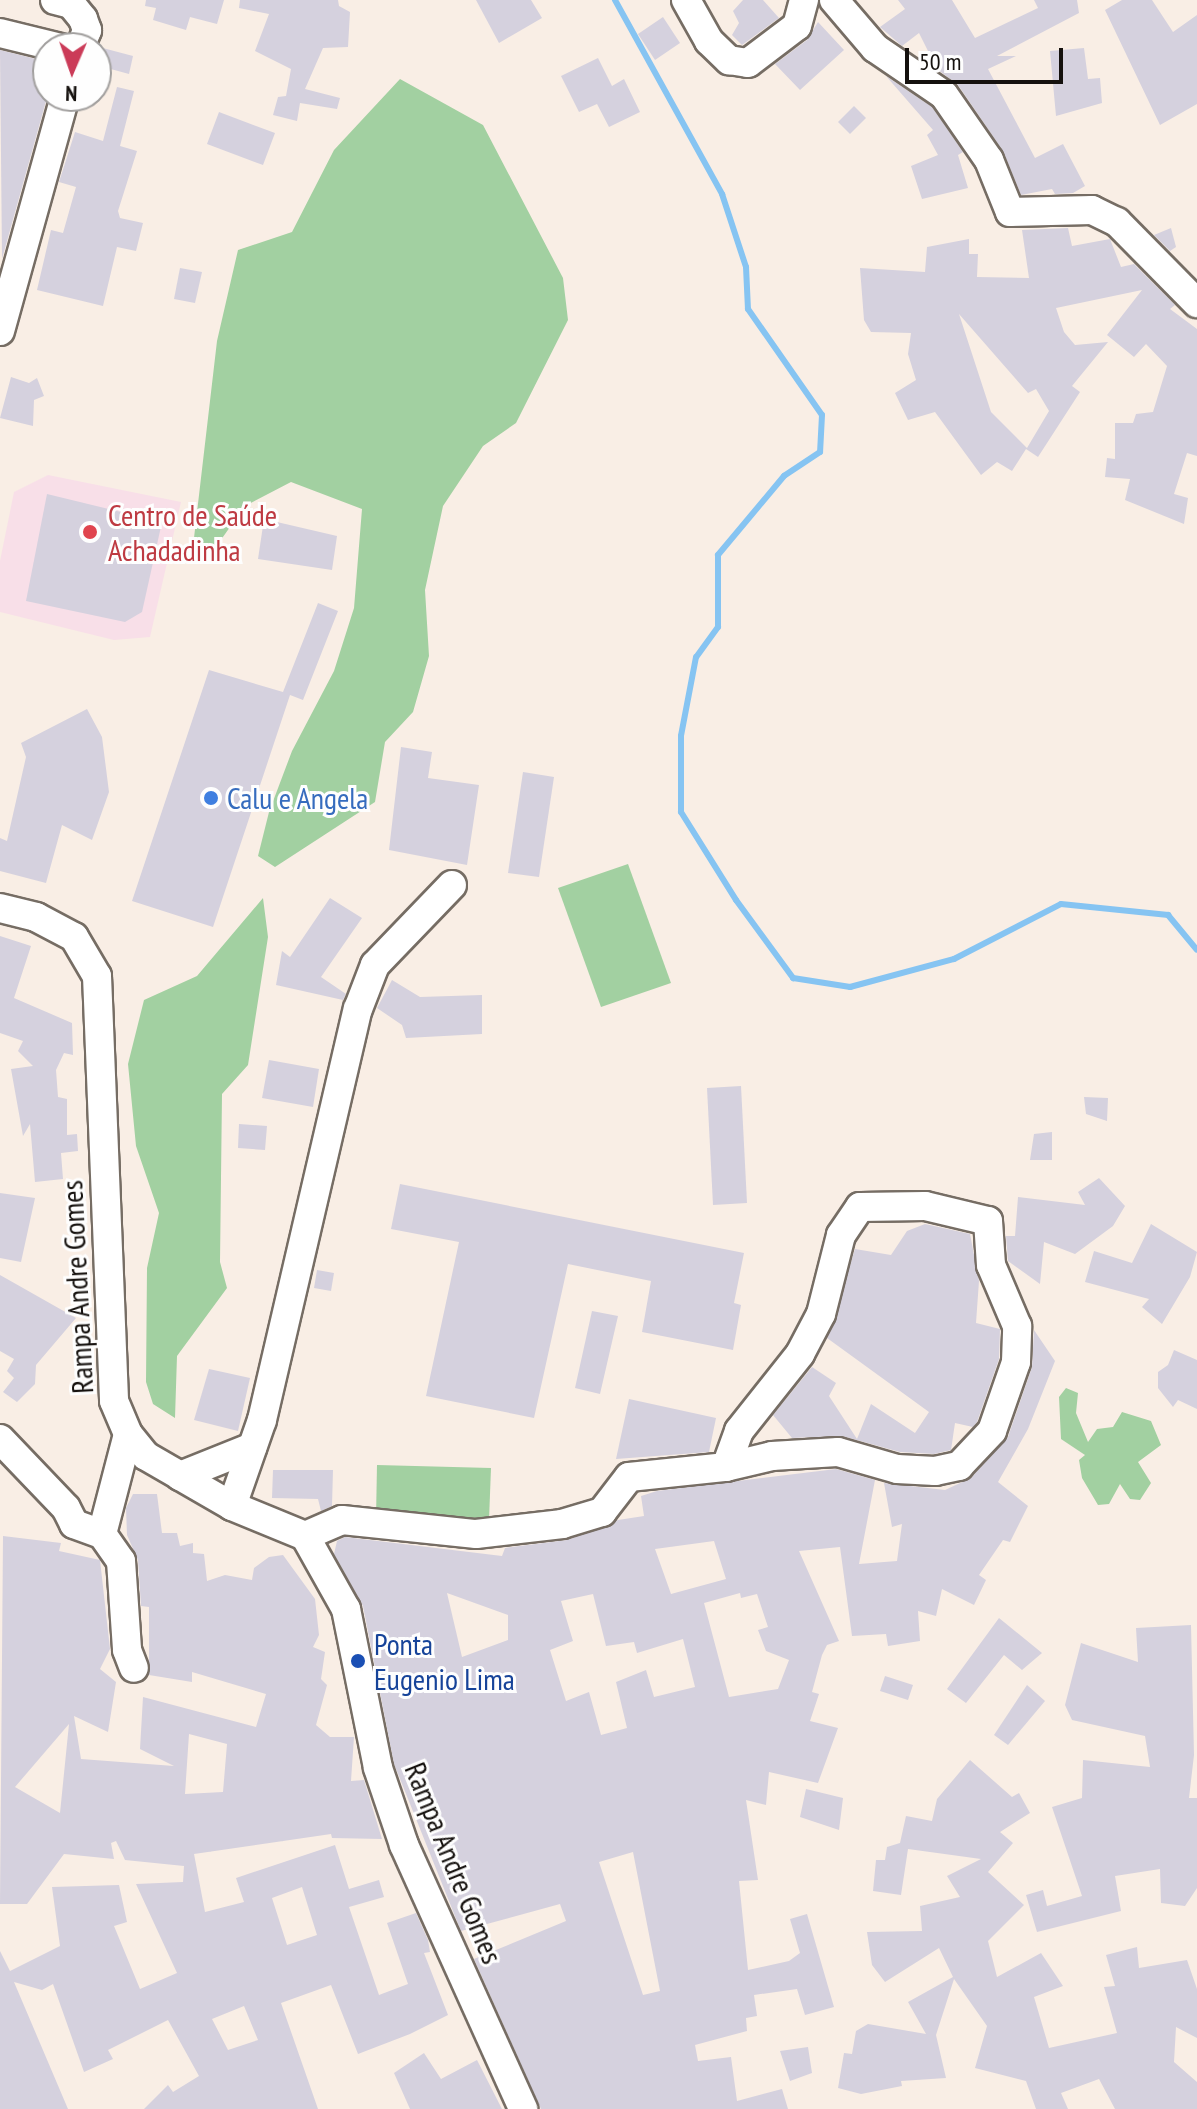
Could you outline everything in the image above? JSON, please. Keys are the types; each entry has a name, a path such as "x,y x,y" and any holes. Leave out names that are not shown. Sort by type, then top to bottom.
{"street":[{"path":"55,0 71,4 83,19 86,32"},
{"path":"686,0 709,41 729,60 748,63 797,26 804,0"},
{"path":"834,0 875,48 944,95 989,160 1010,212 1092,210 1117,222 1197,303"},
{"path":"0,33 32,41"},
{"path":"0,331 61,112"},
{"path":"232,1506 252,1447 358,1009 375,965 452,885"},
{"name":"Rampa Andre Gomes","path":"0,908 36,917 74,937 97,976 114,1401 128,1434 146,1456 232,1506 305,1536 346,1609 378,1768 404,1845 523,2109"},
{"path":"305,1536 342,1520 476,1534 562,1524 602,1512 629,1477 726,1467 772,1456 838,1452 897,1469 935,1471 959,1466 976,1450 1000,1417 1016,1362 1017,1326 991,1265 988,1221 925,1206 860,1207 841,1235 821,1314 800,1354 739,1431 726,1467"},
{"path":"102,1534 128,1434"},
{"path":"0,1439 66,1508 74,1524 102,1534 121,1561 127,1650 134,1668"},
{"path":"180,1476 252,1447"}],"shaded area":[{"name":"Centro de Saúde Achadadinha","path":"48,475 181,502 150,637 114,640 0,612 0,561 14,492"}],"green space":[{"path":"400,79 483,125 563,278 568,320 516,423 483,446 443,506 425,590 429,656 413,712 385,742 375,802 275,867 258,856 269,812 292,751 334,671 354,608 362,509 291,482 245,506 208,558 192,555 217,341 238,250 292,232 334,150"},
{"path":"628,864 671,983 601,1007 558,888"},
{"path":"263,898 268,937 248,1065 222,1094 220,1262 227,1288 177,1356 175,1418 153,1404 146,1382 147,1268 159,1213 136,1146 128,1064 144,1000 197,976"},
{"path":"1066,1388 1078,1393 1076,1413 1088,1442 1097,1429 1113,1427 1122,1412 1151,1421 1161,1445 1138,1462 1151,1483 1140,1500 1130,1499 1120,1484 1109,1504 1098,1505 1082,1478 1079,1460 1085,1455 1061,1439 1059,1397"},
{"path":"377,1465 491,1468 489,1520 376,1518"}],"building":[{"path":"146,0 224,0 217,24 190,17 186,30 153,20 156,8 145,6"},
{"path":"240,0 338,0 339,6 350,12 348,47 323,48 305,89 340,98 337,109 300,103 297,121 273,115 278,97 286,96 291,69 255,51 269,14 239,8"},
{"path":"476,0 531,0 542,18 499,43"},
{"path":"743,0 763,0 779,18 742,45 732,35 739,23 733,11"},
{"path":"898,0 952,0 975,38 1038,8 1034,0 1077,0 1079,13 997,56 1016,56 988,69 1035,158 1063,144 1085,186 1073,193 1055,194 1052,189 1021,195 1003,151 958,85 937,69 919,33 902,46 880,27 905,9"},
{"path":"1122,0 1152,0 1173,32 1197,15 1197,104 1160,125 1105,10"},
{"path":"663,17 680,43 655,60 638,34"},
{"path":"818,22 844,50 800,90 775,64 807,40"},
{"path":"1084,48 1088,79 1100,78 1102,103 1056,116 1050,51"},
{"path":"0,50 32,58 32,112 43,112 2,259"},
{"path":"112,50 133,56 129,74 112,69"},
{"path":"598,58 612,86 624,79 640,112 609,127 597,104 579,112 561,76"},
{"path":"886,76 932,107 963,152 958,155 968,188 922,199 911,166 938,155 927,135 933,130"},
{"path":"117,87 134,91 120,146 137,151 118,211 120,218 143,223 136,251 117,247 103,306 37,290 51,230 63,233 76,187 59,182 75,132 103,141"},
{"path":"854,106 866,118 850,134 838,122"},
{"path":"219,112 275,133 263,165 207,144"},
{"path":"1068,228 1072,246 1110,239 1121,267 1134,264 1175,305 1170,309 1197,329 1197,456 1187,453 1174,494 1188,498 1184,524 1125,500 1130,479 1105,477 1107,458 1115,459 1115,423 1133,423 1136,414 1153,412 1167,366 1146,344 1134,357 1107,335 1142,290 1056,308 1064,332 1075,345 1108,342 1072,386 1080,392 1038,457 1026,449 1012,471 997,462 981,475 935,412 908,420 895,393 916,380 908,354 911,333 871,332 864,320 860,268 925,272 927,247 969,239 969,254 978,254 977,277 1029,278 1022,230","holes":["959,314 1028,393 1036,389 1049,411 1027,448 991,412"]},
{"path":"1171,228 1176,247 1170,251 1154,235"},
{"path":"180,268 202,272 195,303 174,299"},
{"path":"11,377 29,383 37,378 44,396 34,400 33,426 0,418"},
{"path":"47,494 162,522 142,612 125,622 26,601"},
{"path":"264,519 337,536 332,570 258,559"},
{"name":"Calu e Angela","path":"318,603 338,611 303,700 290,695 213,927 132,901 209,670 283,692"},
{"path":"87,709 102,737 109,792 92,840 62,825 46,883 0,871 0,838 7,841 26,757 21,743"},
{"path":"401,747 432,752 428,778 479,785 467,865 389,850"},
{"path":"523,772 554,777 539,877 508,873"},
{"path":"330,898 362,918 321,977 346,994 343,1000 276,985 282,951 290,957"},
{"path":"0,936 31,946 14,998 72,1023 73,1055 64,1053 56,1070 58,1097 67,1099 67,1135 77,1134 78,1151 61,1153 63,1179 35,1182 30,1124 23,1136 11,1069 33,1066 18,1051 23,1041 0,1033"},
{"path":"392,980 420,997 482,995 482,1034 406,1038 402,1025 377,1008"},
{"path":"269,1060 319,1069 313,1107 262,1098"},
{"path":"741,1086 747,1203 713,1205 707,1088"},
{"path":"1084,1097 1108,1098 1107,1121 1086,1114"},
{"path":"239,1124 267,1126 265,1150 238,1148"},
{"path":"1052,1132 1052,1160 1030,1160 1034,1134"},
{"path":"1099,1178 1125,1206 1113,1226 1075,1254 1044,1242 1040,1284 1008,1261 1006,1236 1015,1236 1018,1197 1085,1205 1078,1192"},
{"path":"400,1184 744,1253 734,1303 741,1305 733,1350 642,1332 651,1281 568,1264 534,1418 426,1396 459,1242 391,1229"},
{"path":"0,1193 35,1198 21,1262 0,1258"},
{"path":"925,1224 970,1234 979,1281 976,1323 1000,1329 999,1359 977,1422 973,1427 955,1423 951,1450 934,1454 900,1452 842,1436 792,1438 773,1415 812,1367 836,1383 829,1396 857,1439 871,1404 915,1433 929,1412 827,1338 855,1249 891,1255 907,1231"},
{"path":"1151,1224 1197,1252 1190,1277 1162,1324 1142,1307 1149,1299 1085,1282 1094,1251 1132,1263"},
{"path":"317,1270 334,1273 331,1291 314,1288"},
{"path":"0,1275 76,1318 36,1365 35,1384 17,1402 3,1392 14,1378 7,1371 14,1359 0,1351"},
{"path":"592,1311 618,1316 600,1394 575,1388"},
{"path":"1034,1330 1055,1361 1028,1429 998,1482 1028,1506 1010,1542 1003,1540 979,1575 986,1580 974,1605 942,1589 936,1616 918,1611 920,1641 888,1646 886,1634 852,1636 840,1547 799,1551 839,1641 827,1645 822,1655 812,1692 819,1694 810,1721 838,1728 818,1783 769,1772 766,1805 746,1800 758,1880 739,1881 748,1970 789,1961 800,1953 790,1919 807,1914 834,2007 805,2015 797,1989 754,1995 757,2016 746,2018 747,2031 695,2045 698,2061 731,2057 737,2101 782,2089 788,2109 541,2109 474,1959 566,1921 560,1904 461,1931 394,1764 363,1606 334,1554 337,1541 345,1537 502,1556 505,1548 567,1540 618,1520 644,1516 641,1496 657,1491 836,1469 875,1480 859,1564 897,1561 902,1524 892,1527 884,1483 945,1490 971,1478 1008,1437 1032,1367","holes":["714,1541 726,1579 671,1594 655,1549","447,1593 508,1615 508,1640 462,1657","740,1593 741,1598 757,1594 768,1627 758,1630 766,1651 789,1660 778,1689 729,1697 704,1603","593,1594 606,1646 634,1642 637,1653 683,1639 695,1687 654,1697 646,1670 616,1682 627,1728 601,1735 589,1692 566,1701 550,1650 573,1641 561,1601","633,1852 660,1991 643,1995 599,1862"]},
{"path":"1174,1350 1197,1360 1197,1409 1178,1400 1173,1407 1158,1388 1158,1372 1168,1365"},
{"path":"209,1369 250,1378 238,1431 194,1420"},
{"path":"629,1399 716,1418 709,1452 616,1459"},
{"path":"273,1470 333,1470 332,1506 321,1511 318,1499 272,1498"},
{"path":"133,1494 157,1494 162,1533 177,1533 180,1546 193,1543 193,1553 204,1554 207,1581 225,1575 252,1580 254,1568 269,1557 283,1555 315,1599 319,1635 313,1647 325,1652 321,1679 327,1685 316,1725 330,1737 354,1737 351,1781 364,1780 382,1839 332,1838 331,1834 194,1854 205,1912 244,1902 236,1878 335,1845 349,1889 379,1880 384,1897 349,1907 379,1995 408,1984 387,1923 416,1913 428,1940 430,1952 424,1953 448,2015 410,2034 358,2054 331,1985 281,2003 318,2109 144,2109 168,2085 173,2092 199,2076 168,2020 108,2050 113,2059 84,2072 53,1984 42,1990 14,1982 68,2109 0,2109 0,1951 10,1971 60,1946 52,1887 119,1885 127,1922 114,1926 140,1989 177,1973 136,1884 183,1882 184,1866 125,1860 116,1841 111,1843 114,1859 64,1854 27,1904 0,1904 3,1536 61,1543 59,1551 100,1560 110,1649 100,1669 116,1682 108,1732 74,1716 81,1759 174,1766 140,1749 143,1697 256,1727 266,1694 192,1672 192,1682 149,1675 149,1607 141,1606 138,1560 127,1535 126,1508","holes":["69,1724 60,1813 15,1787","189,1734 227,1744 223,1792 185,1794","302,1887 317,1935 287,1945 272,1898","244,2006 258,2040 228,2050 212,2019"]},
{"path":"999,1618 1042,1653 1022,1670 1004,1655 966,1703 947,1689"},
{"path":"1191,1625 1194,1755 1189,1798 1197,1798 1197,1888 1185,1906 1161,1903 1160,1869 1115,1876 1121,1911 1037,1932 1026,1895 1043,1890 1047,1906 1082,1896 1052,1807 1082,1798 1083,1760 1150,1767 1145,1736 1072,1720 1065,1705 1081,1643 1138,1662 1136,1628"},
{"path":"885,1676 913,1685 908,1700 880,1691"},
{"path":"1027,1685 1045,1701 1008,1745 994,1735"},
{"path":"970,1760 1012,1797 1019,1793 1030,1813 1000,1832 1013,1843 988,1872 1024,1905 988,1941 997,1977 1041,1953 1063,1986 1034,1997 1049,2048 1117,2033 1104,1987 1115,1986 1106,1955 1137,1947 1139,1968 1187,1960 1197,1989 1197,2038 1176,2027 1174,2062 1197,2082 1197,2109 1115,2109 1099,2079 1061,2093 1068,2109 1036,2109 1026,2081 975,2068 987,2026 954,1979 936,2035 946,2078 901,2081 902,2086 861,2094 838,2088 844,2053 852,2054 856,2031 868,2024 926,2034 908,2002 953,1977 939,1948 885,1982 872,1965 867,1932 922,1931 920,1906 960,1897 947,1876 981,1859 908,1849 901,1895 873,1891 876,1860 885,1860 887,1847 900,1843 906,1816 932,1821 937,1799"},
{"path":"806,1789 843,1798 839,1830 800,1817"},
{"path":"808,2047 812,2073 790,2081 780,2051"},
{"path":"424,2053 441,2079 477,2060 502,2109 410,2109 394,2073"}],"waterway":[{"path":"615,0 722,194 746,267 748,309 822,415 820,452 784,476 718,555 718,627 696,657 681,736 681,812 736,900 793,978 850,987 954,959 1061,904 1168,915 1197,950"}],"place":[{"name":"Centro de Saúde Achadadinha","path":"90,532"},
{"name":"Calu e Angela","path":"211,798"},
{"name":"Ponta Eugenio Lima","path":"358,1661"}]}
